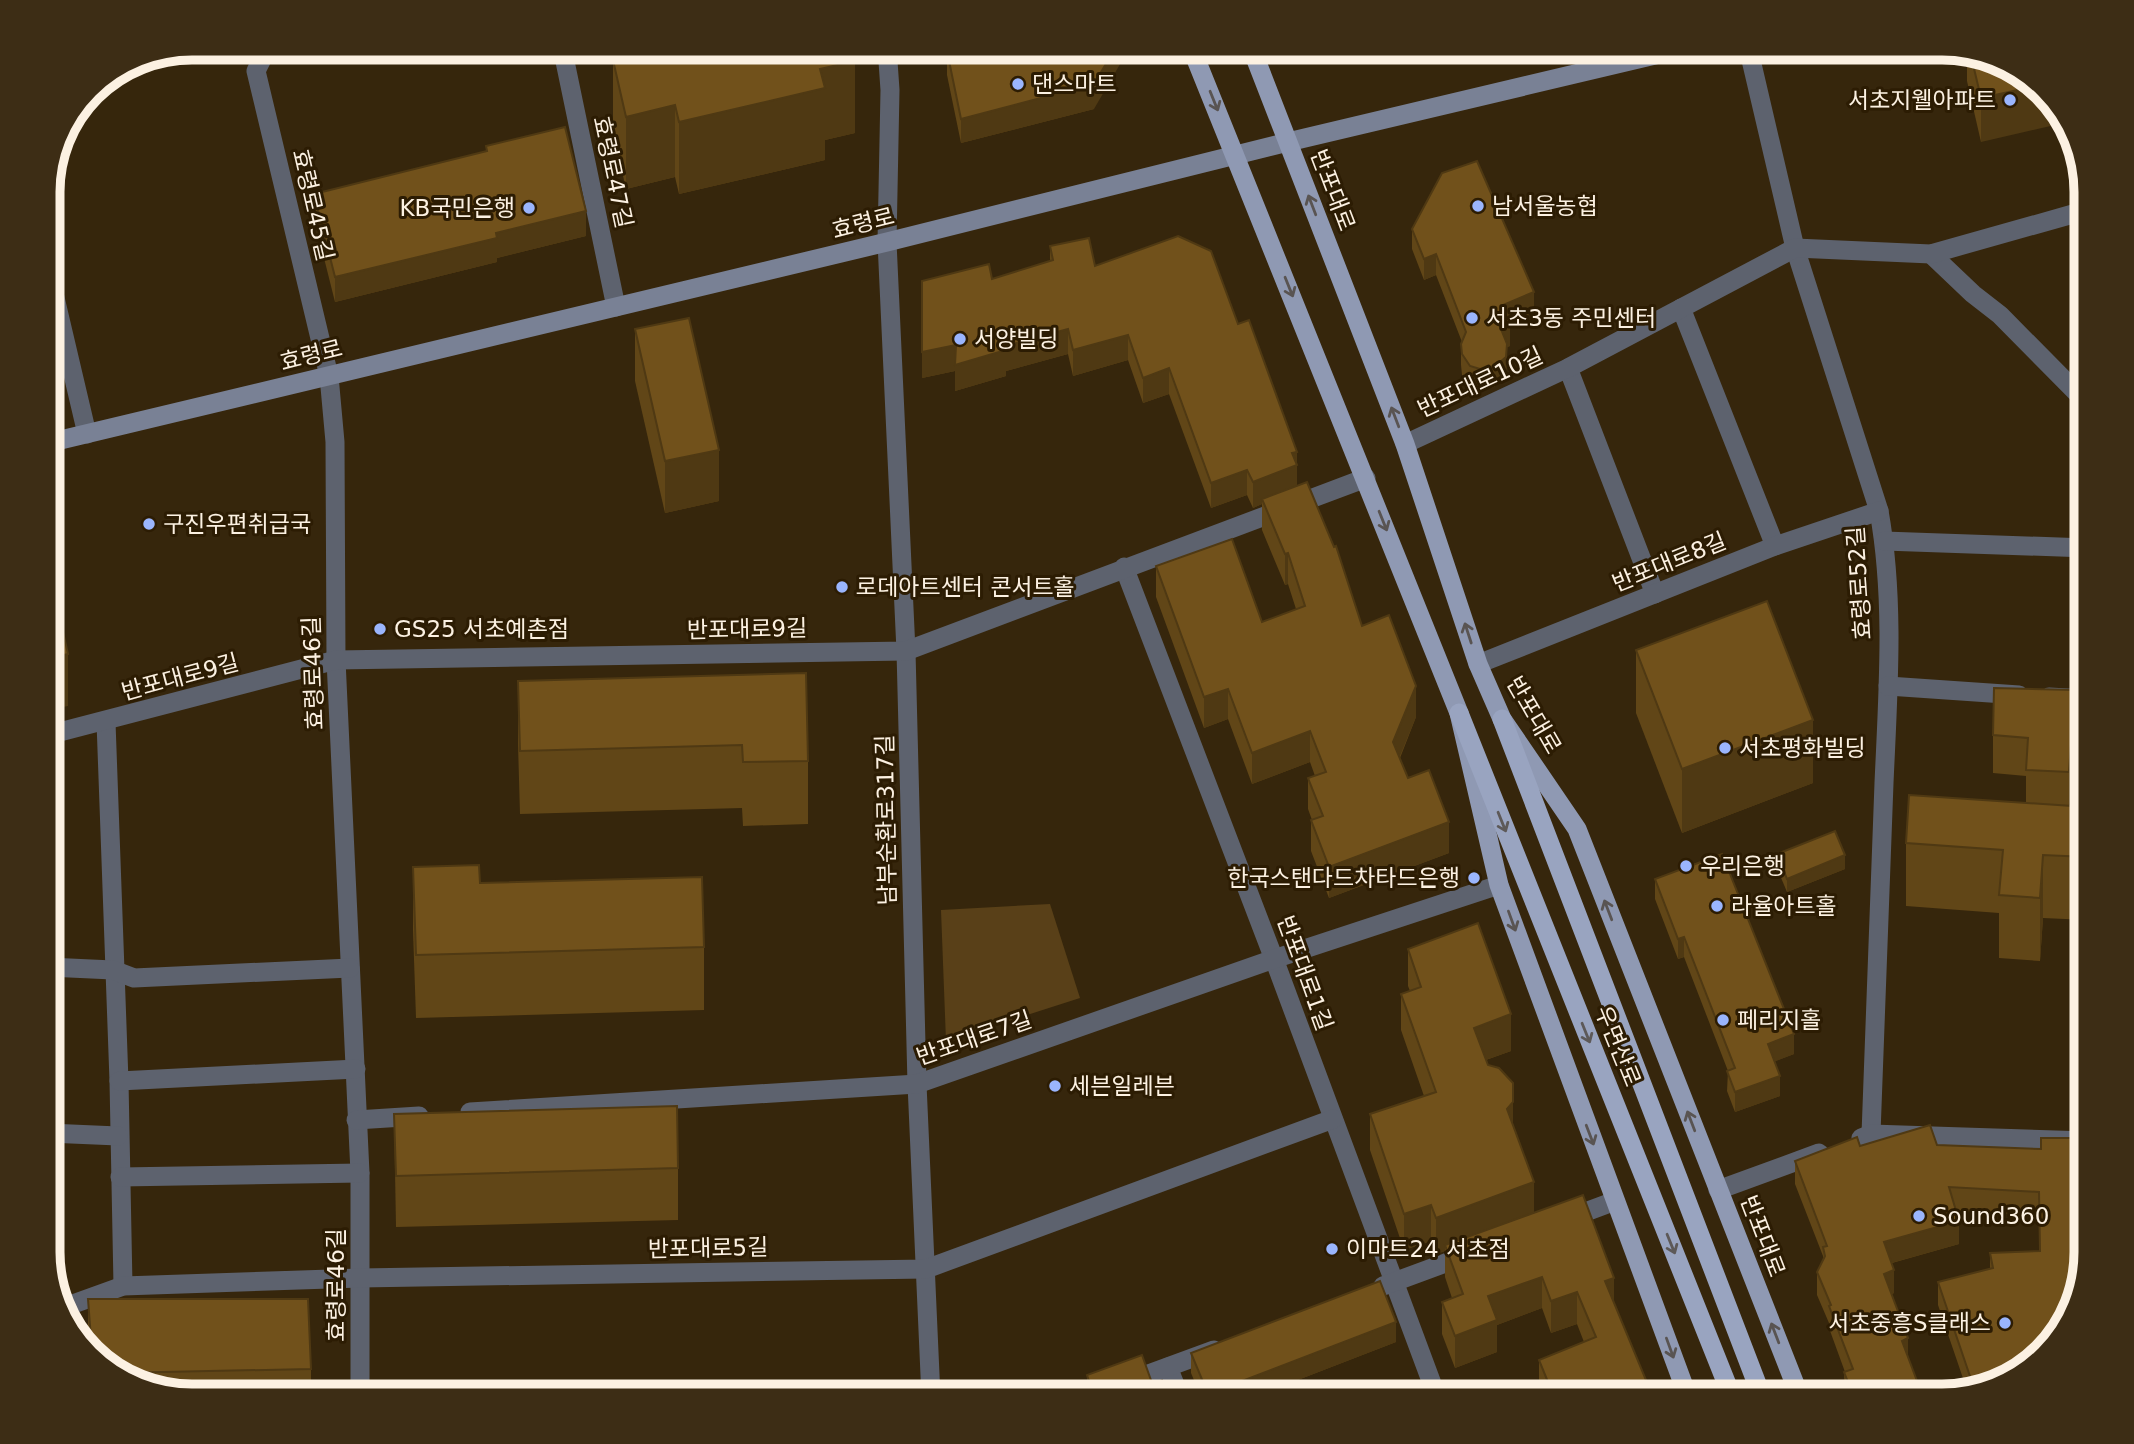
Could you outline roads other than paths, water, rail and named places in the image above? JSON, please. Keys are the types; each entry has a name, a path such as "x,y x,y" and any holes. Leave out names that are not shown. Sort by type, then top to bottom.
{"highway":[{"name":"우면산로","path":"1459,713 1727,1384"},
{"name":"우면산로","path":"1502,719 1757,1384"}],"main road":[{"path":"1196,60 1459,713 1499,885 1683,1384"},
{"name":"반포대로","path":"1256,60 1405,444 1478,664 1502,719 1577,829 1795,1384"},
{"name":"효령로","path":"60,440 1634,60"}],"street":[{"name":"효령로45길","path":"262,60 256,71 329,376"},
{"name":"효령로47길","path":"565,60 617,307"},
{"name":"남부순환로317길","path":"888,60 890,90 887,242 906,651 917,1084 930,1384"},
{"name":"효령로52길","path":"1751,60 1795,248 1879,511 1884,541 1888,588 1888,686 1871,1134"},
{"path":"1795,248 1931,254 2074,214"},
{"name":"반포대로10길","path":"1405,444 1568,368 1795,248"},
{"path":"1931,254 1973,294 2000,315 2074,390"},
{"path":"1681,308 1775,546"},
{"path":"60,318 88,433"},
{"path":"1568,368 1656,594"},
{"name":"효령로46길","path":"329,376 335,442 336,660 360,1173 360,1384"},
{"name":"반포대로9길","path":"60,732 336,660 906,651 1366,478"},
{"name":"반포대로8길","path":"1478,664 1775,546 1879,511"},
{"path":"1884,541 2074,548"},
{"name":"반포대로1길","path":"1124,567 1432,1384"},
{"path":"1888,686 2074,698"},
{"name":"반포대로9길","path":"106,722 119,1080 123,1286"},
{"name":"반포대로7길","path":"356,1120 917,1084 1274,959 1499,885"},
{"path":"60,968 113,970 134,978 350,968"},
{"path":"119,1080 356,1069"},
{"name":"반포대로5길","path":"71,1305 123,1286 360,1278 926,1269 1333,1119"},
{"path":"60,1134 118,1136"},
{"path":"1718,1190 1871,1134 2074,1141"},
{"path":"120,1177 360,1173"},
{"path":"1546,1226 1615,1201"},
{"path":"1370,1291 1483,1249"},
{"path":"1122,1384 1231,1343"},
{"path":"1168,1367 1175,1384"}],"place":[{"name":"댄스마트","path":"1018,84"},
{"name":"서초지웰아파트","path":"2010,100"},
{"name":"남서울농협","path":"1478,206"},
{"name":"KB국민은행","path":"529,208"},
{"name":"서초3동 주민센터","path":"1472,318"},
{"name":"서양빌딩","path":"960,339"},
{"name":"구진우편취급국","path":"149,524"},
{"name":"로데아트센터 콘서트홀","path":"842,587"},
{"name":"GS25 서초예촌점","path":"380,629"},
{"name":"서초평화빌딩","path":"1725,748"},
{"name":"우리은행","path":"1686,866"},
{"name":"한국스탠다드차타드은행","path":"1474,878"},
{"name":"라율아트홀","path":"1717,906"},
{"name":"페리지홀","path":"1723,1020"},
{"name":"세븐일레븐","path":"1055,1086"},
{"name":"Sound360","path":"1919,1216"},
{"name":"이마트24 서초점","path":"1332,1249"},
{"name":"서초중흥S클래스","path":"2005,1323"}]}
